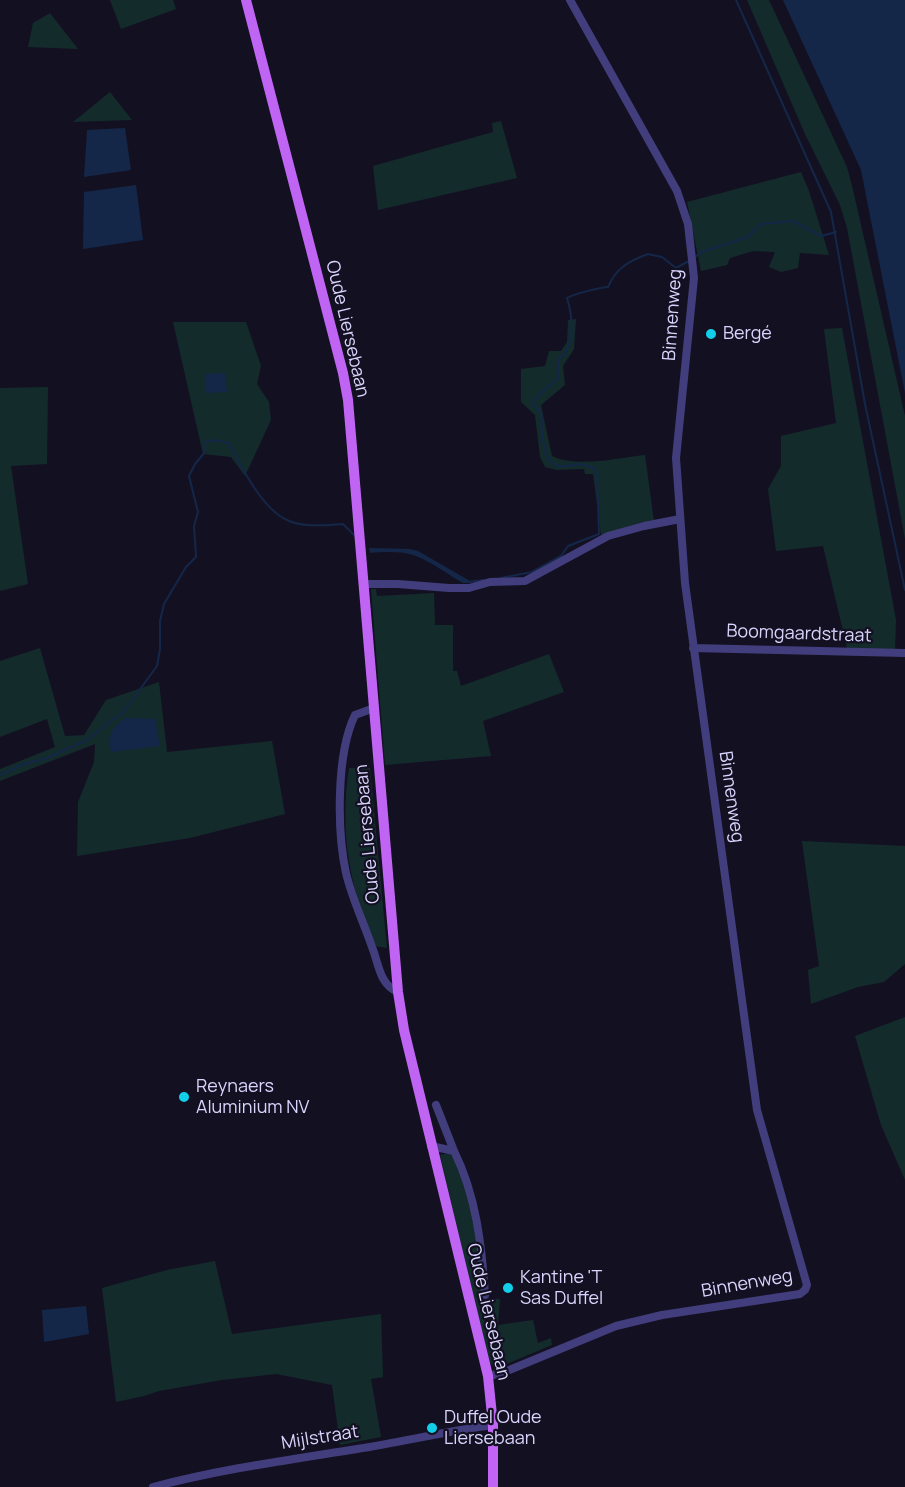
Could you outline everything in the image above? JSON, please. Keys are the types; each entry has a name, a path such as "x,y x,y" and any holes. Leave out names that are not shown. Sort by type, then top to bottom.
{"main road":[{"name":"Oude Liersebaan","path":"246,0 343,373 348,400 398,992 404,1030 431,1146 488,1376 493,1425 493,1487"}],"street":[{"name":"Binnenweg","path":"488,1376 502,1373 616,1326 662,1315 800,1294 807,1286 757,1110 693,648 676,458 694,278 688,224 677,191 570,0"},
{"path":"363,584 469,588 490,582 525,581 608,536 680,519"},
{"name":"Boomgaardstraat","path":"693,648 905,653"},
{"name":"Oude Liersebaan","path":"374,708 355,715 349,727 340,796 341,832 346,873 360,917 384,983 398,992"},
{"name":"Oude Liersebaan","path":"436,1105 471,1197 481,1243 485,1295"},
{"path":"431,1146 454,1151"},
{"name":"Mijlstraat","path":"153,1487 257,1464 493,1425"}],"green space":[{"path":"110,0 173,0 176,9 121,29"},
{"path":"747,0 769,0 847,167 905,416 905,539 847,228 840,205 805,134"},
{"path":"50,13 78,49 28,47 33,23"},
{"path":"110,92 132,120 73,122"},
{"path":"501,121 517,178 378,210 373,166 493,132 492,123"},
{"path":"801,172 829,255 800,253 798,268 781,272 769,267 775,252 753,251 730,258 727,265 701,271 687,202"},
{"path":"576,319 574,349 563,366 565,385 541,405 552,456 562,460 585,462 645,455 654,521 601,535 593,474 585,474 584,469 557,470 545,467 540,457 535,415 521,402 521,369 545,366 549,351 561,351 567,342 568,320"},
{"path":"173,322 246,322 261,366 257,384 269,402 271,420 245,476 231,457 203,454"},
{"path":"842,328 896,620 895,650 847,648 823,546 776,551 768,489 781,466 781,436 836,423 824,329"},
{"path":"48,387 47,464 11,466 28,584 0,591 0,388"},
{"path":"371,589 376,589 377,596 434,593 435,625 453,625 453,671 457,671 461,686 549,654 564,692 483,721 491,756 385,765"},
{"path":"40,648 65,736 84,735 106,700 159,682 167,752 272,741 285,814 190,838 77,856 78,802 94,762 95,744 0,781 0,769 55,747 47,719 0,737 0,661"},
{"path":"349,768 370,768 387,948 374,946 353,880 345,815"},
{"path":"802,841 905,846 905,964 884,982 858,987 811,1004 808,970 819,966"},
{"path":"905,1017 905,1180 881,1125 855,1036"},
{"path":"449,1153 459,1168 471,1210 478,1245 482,1300 489,1332 489,1298 500,1299 498,1325 533,1320 538,1343 551,1338 552,1345 497,1368 489,1362 440,1155"},
{"path":"215,1261 232,1334 381,1314 383,1377 371,1379 381,1437 340,1445 332,1385 276,1374 222,1380 159,1391 116,1402 102,1288 167,1270"}],"water":[{"path":"783,0 905,0 905,393 861,170"},
{"path":"125,128 131,170 84,177 87,130"},
{"path":"136,185 143,240 83,249 84,192"},
{"path":"225,373 227,392 205,393 205,374"},
{"path":"369,548 418,551 471,583 463,583 433,564 413,555 397,552 370,553"},
{"path":"125,718 155,719 160,746 111,752 112,732 116,725"},
{"path":"86,1306 89,1334 44,1342 42,1310"}],"waterway":[{"path":"736,0 831,212 865,404 905,590"},
{"path":"694,258 701,252 748,237 761,224 793,221 821,236 836,232"},
{"path":"501,578 532,572 561,556 568,546 599,534 597,470 579,464 565,466 551,462 542,437 541,412 532,403 559,377 559,359 568,346 572,331 567,298 586,291 608,287 611,280 624,266 648,254 662,257 676,268 689,261"},
{"path":"0,775 87,740 125,710 157,666 160,649 160,621 164,604 186,567 196,557 194,526 198,512 189,476 205,452 205,442 213,440 229,443 261,497 269,507 287,520 300,524 343,524 356,537"},
{"path":"468,582 483,580"}],"place":[{"name":"Bergé","path":"711,334"},
{"name":"Reynaers Aluminium NV","path":"184,1097"},
{"name":"Kantine 'T Sas Duffel","path":"508,1288"},
{"name":"Duffel Oude Liersebaan","path":"432,1428"}]}
